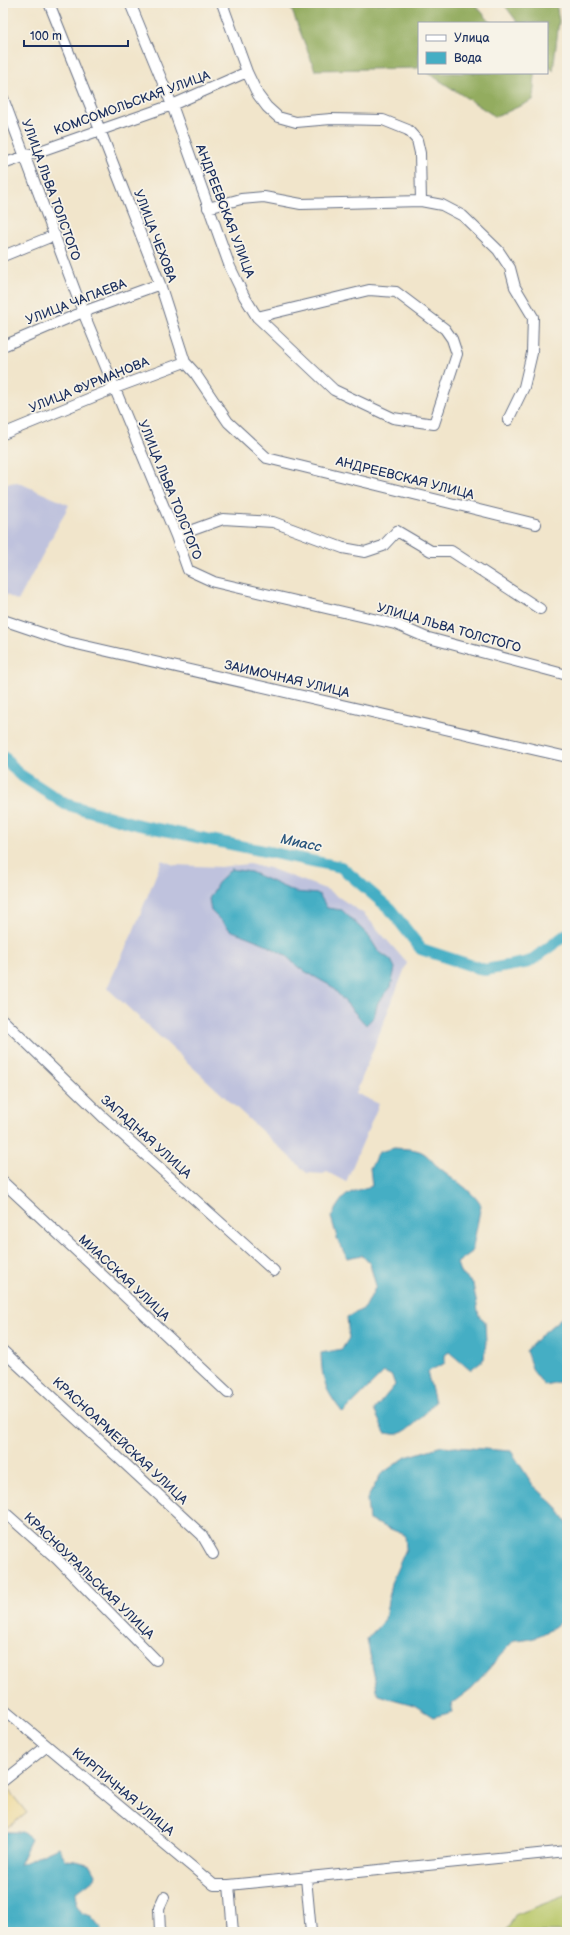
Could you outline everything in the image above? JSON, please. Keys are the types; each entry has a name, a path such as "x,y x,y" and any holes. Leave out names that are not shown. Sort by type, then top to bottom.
{"street":[{"name":"УЛИЦА ЧЕХОВА","path":"49,3 160,284 185,362 195,373 228,422 267,458"},
{"name":"АНДРЕЕВСКАЯ УЛИЦА","path":"130,3 172,104 230,267 244,296 257,317 334,390 393,418 434,424 456,354 452,338 445,329 396,292 369,290 257,317"},
{"path":"222,3 247,72 258,96 267,107 278,117 296,122 331,119 383,120 408,130 417,140 419,146 421,201"},
{"name":"КОМСОМОЛЬСКАЯ УЛИЦА","path":"3,164 172,104 247,72"},
{"name":"УЛИЦА ЛЬВА ТОЛСТОГО","path":"3,98 26,155 83,312 176,536 188,570 214,582 395,624 425,637 567,675"},
{"path":"208,208 241,199 264,197 301,204 421,201 442,205 463,216 498,250 510,268 515,287 533,317 532,353 524,387 508,420"},
{"path":"3,256 55,235"},
{"name":"УЛИЦА ЧАПАЕВА","path":"3,346 83,312 160,284"},
{"name":"УЛИЦА ФУРМАНОВА","path":"3,434 115,388 185,362"},
{"name":"АНДРЕЕВСКАЯ УЛИЦА","path":"267,458 536,524"},
{"path":"176,536 223,519 274,522 343,548 365,552 383,546 397,531 431,551 451,551 540,609"},
{"name":"ЗАИМОЧНАЯ УЛИЦА","path":"3,620 68,642 567,757"},
{"name":"ЗАПАДНАЯ УЛИЦА","path":"3,1020 102,1116 274,1271"},
{"name":"МИАССКАЯ УЛИЦА","path":"3,1182 228,1393"},
{"name":"КРАСНОАРМЕЙСКАЯ УЛИЦА","path":"3,1351 202,1535 213,1554"},
{"name":"КРАСНОУРАЛЬСКАЯ УЛИЦА","path":"3,1511 57,1559 156,1660"},
{"name":"КИРПИЧНАЯ УЛИЦА","path":"3,1709 214,1885 306,1878 567,1851"},
{"path":"3,1781 47,1746"},
{"path":"306,1878 311,1932"},
{"path":"229,1885 233,1932"},
{"path":"160,1932 159,1908 164,1897"}],"shaded area":[{"path":"17,482 69,505 18,601 3,593 3,484"},
{"path":"162,860 174,865 220,867 249,864 269,868 328,890 364,914 407,963 356,1093 379,1104 346,1182 327,1172 323,1174 307,1173 107,988 133,932"}],"green space":[{"path":"289,3 474,3 490,22 418,22 418,68 315,70"},
{"path":"503,3 556,3 559,21 553,71 548,64 548,22 517,22"},
{"path":"430,74 534,74 533,100 496,117"},
{"path":"567,1895 567,1932 506,1932 515,1915"}],"sand":[{"path":"6,1787 27,1813 3,1831 3,1790"}],"water":[{"path":"231,869 251,872 295,892 319,894 327,908 342,910 368,935 378,951 391,960 395,968 391,987 378,1002 374,1017 366,1025 331,986 299,968 285,955 263,943 230,930 211,911 209,899 218,883"},
{"path":"394,1148 422,1152 466,1188 481,1205 472,1252 457,1263 460,1272 473,1284 479,1316 485,1321 486,1342 484,1359 470,1370 449,1352 445,1355 445,1363 427,1372 435,1402 413,1425 398,1434 385,1433 374,1410 395,1385 392,1376 384,1372 343,1413 328,1392 322,1371 321,1353 342,1349 349,1338 347,1317 365,1308 376,1286 370,1264 362,1255 347,1258 338,1241 331,1217 343,1198 356,1190 372,1186 370,1168 379,1152"},
{"path":"567,1313 567,1390 564,1381 544,1385 533,1371 526,1351 541,1335"},
{"path":"442,1446 511,1451 533,1485 555,1505 567,1522 567,1545 563,1561 567,1579 567,1615 544,1634 514,1640 472,1688 451,1704 453,1712 433,1717 414,1705 378,1695 367,1639 385,1619 391,1583 406,1549 405,1535 369,1520 367,1499 381,1474 406,1457"},
{"path":"3,1832 22,1832 31,1839 19,1865 58,1847 66,1860 91,1865 96,1874 95,1878 77,1892 76,1904 82,1913 91,1916 102,1929 101,1932 3,1932"}],"waterway":[{"name":"Миасс","path":"3,756 19,774 65,804 139,825 341,867 390,909 421,949 485,970 529,962 567,934"}]}
